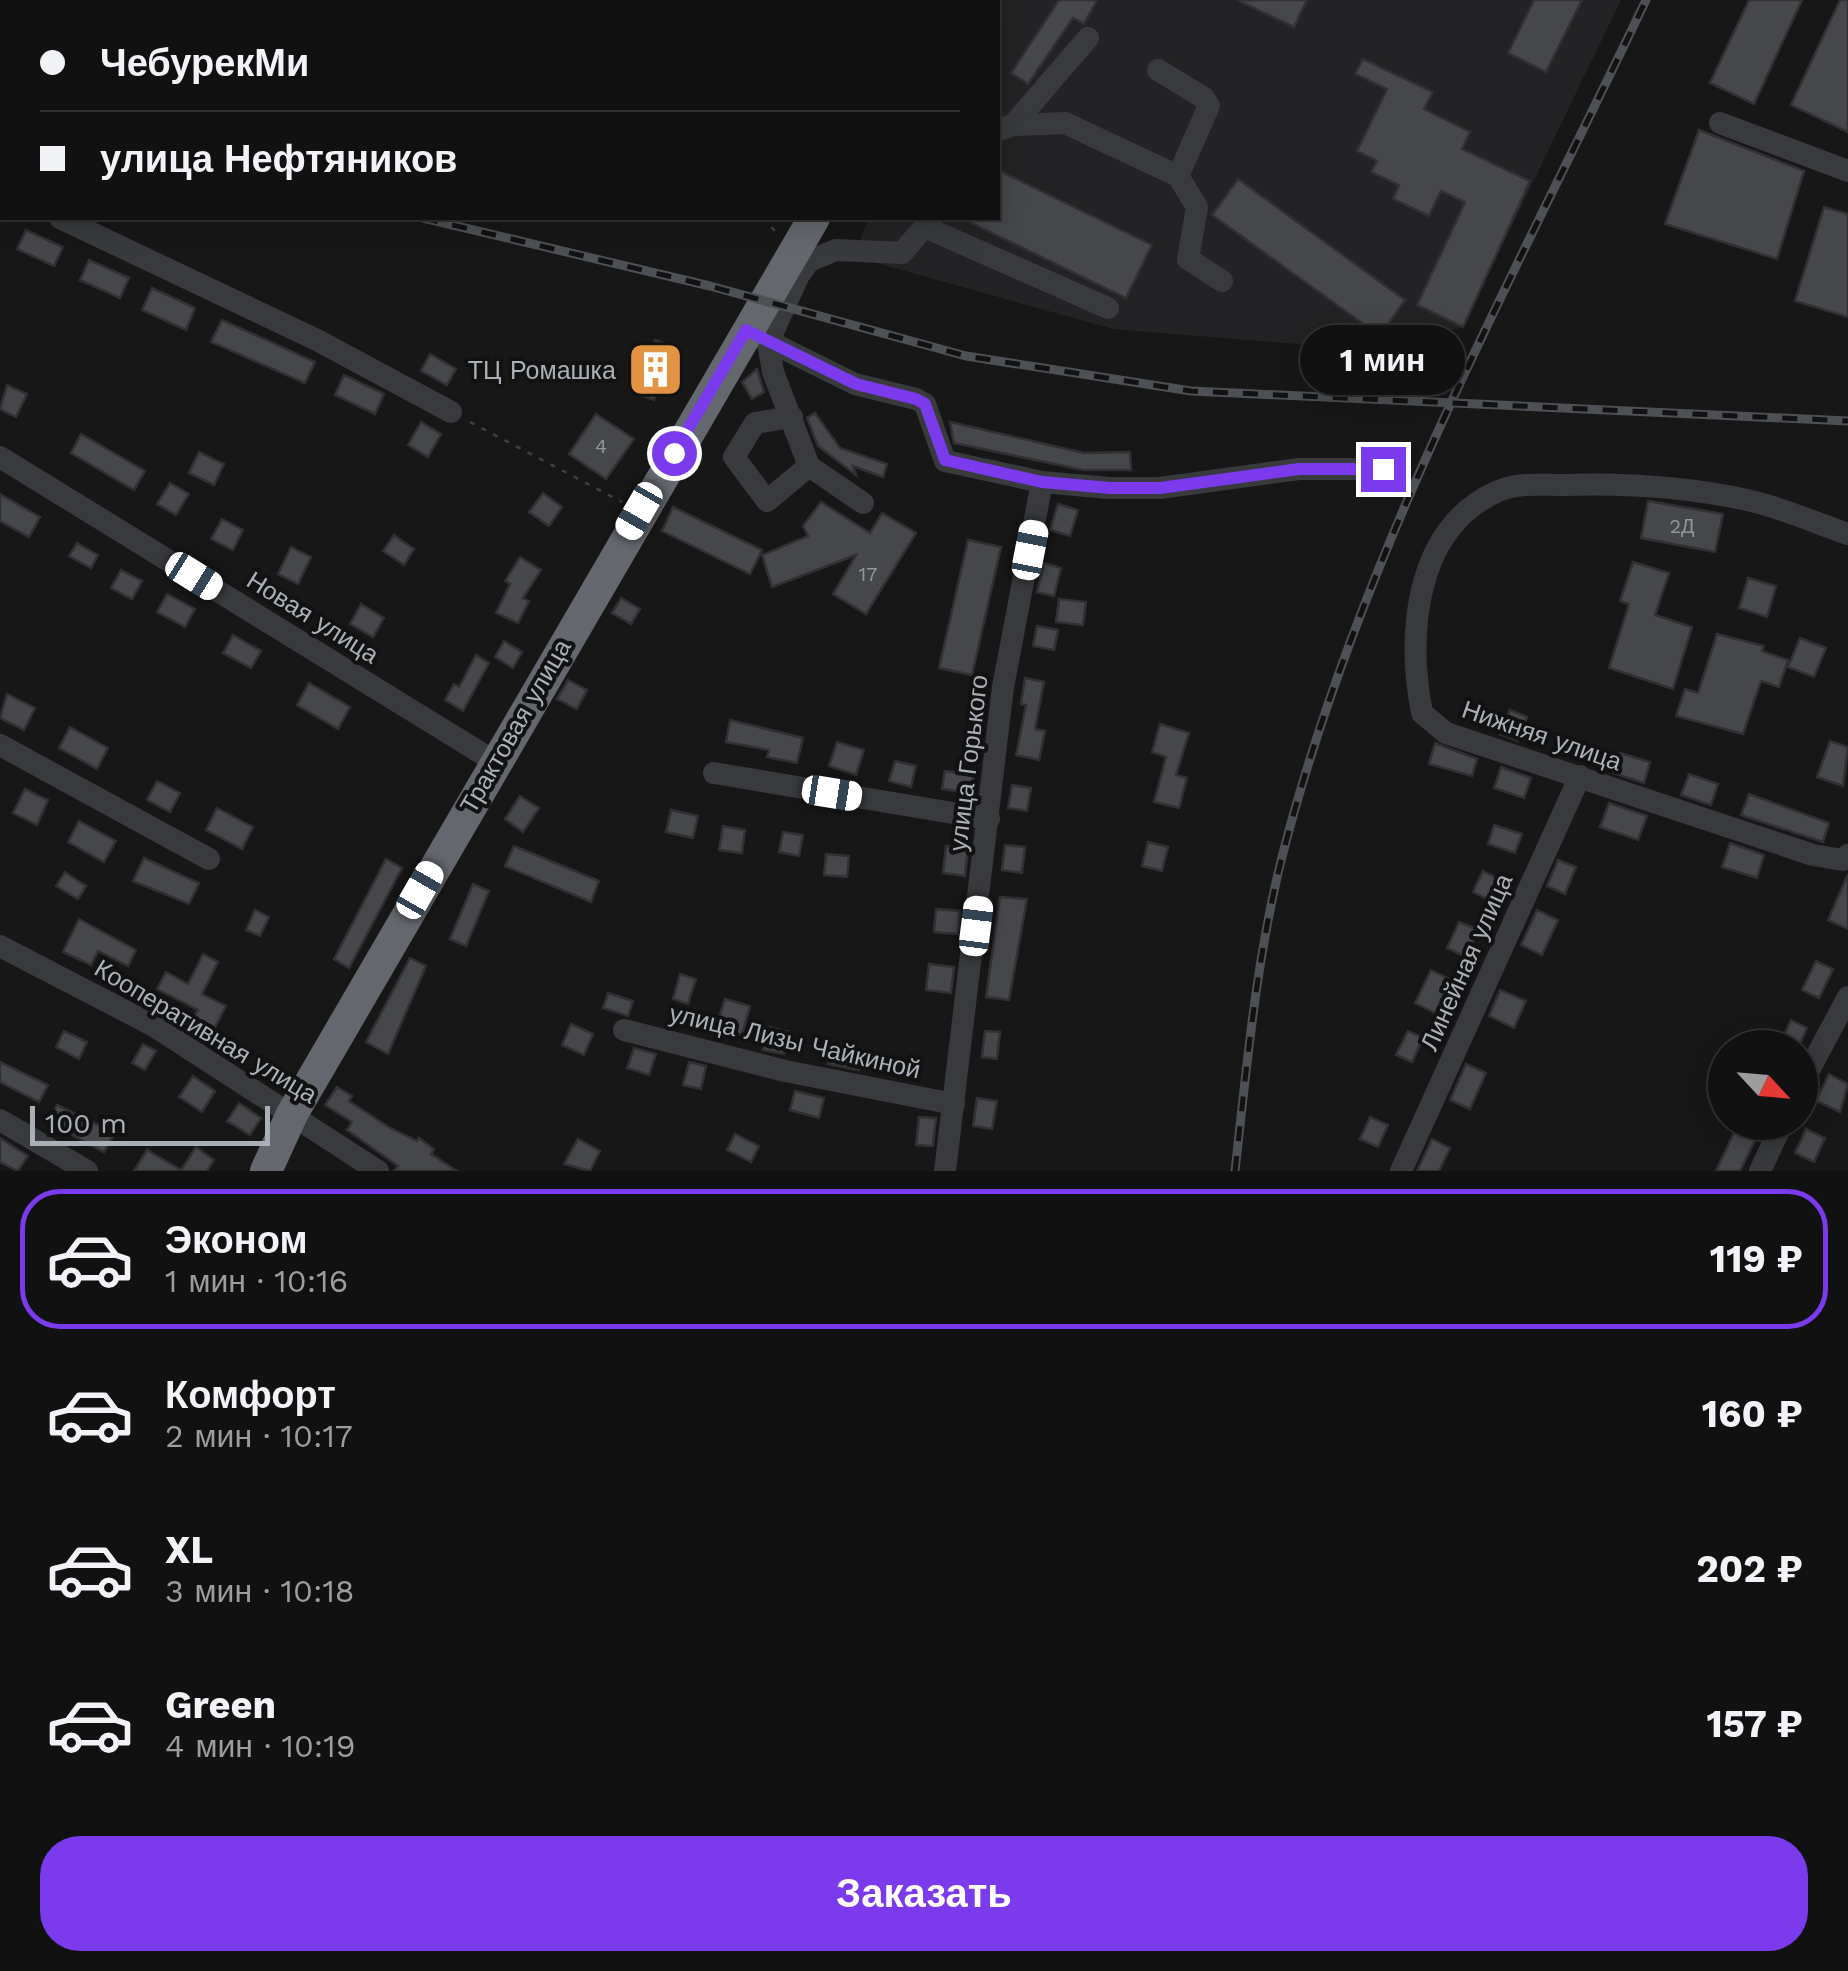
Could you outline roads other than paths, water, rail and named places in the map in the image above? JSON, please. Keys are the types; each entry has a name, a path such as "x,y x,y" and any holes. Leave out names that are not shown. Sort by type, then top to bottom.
{"highway":[{"name":"Трактовая улица","path":"266,1171 292,1114 639,511 757,337 773,286 813,220"},
{"path":"773,286 779,225"}],"street":[{"path":"1005,127 1088,38"},
{"path":"1158,70 1204,98 1208,106 1208,115 1178,176"},
{"path":"1005,127 1064,123 1178,176 1196,207 1188,260 1222,281"},
{"path":"1720,123 1848,171"},
{"path":"64,220 317,340 451,412"},
{"path":"757,337 809,262 836,250 902,254 929,223 1108,308"},
{"path":"757,337 810,466 863,503"},
{"path":"757,337 856,384 925,404 945,460 1042,482 1160,488 1299,469 1383,469"},
{"path":"792,417 756,423 734,458 767,501 810,466"},
{"name":"Новая улица","path":"0,458 494,762"},
{"name":"улица Горького","path":"945,1171 1003,687 1042,482"},
{"name":"Нижняя улица","path":"1848,534 1748,500 1626,484 1513,486 1494,493 1460,516 1441,536 1418,596 1422,713 1446,732 1812,855 1843,860 1848,855"},
{"path":"0,745 209,859"},
{"path":"714,773 989,819"},
{"name":"Линейная улица","path":"1401,1171 1580,776"},
{"name":"Кооперативная улица","path":"0,946 154,1026 378,1171"},
{"path":"1818,1060 1840,1025 1848,997"},
{"name":"улица Лизы Чайкиной","path":"624,1030 785,1071 954,1104"},
{"path":"0,1120 87,1171"},
{"path":"1760,1171 1775,1140"}],"railway":[{"path":"1235,1171 1265,935 1282,857 1314,745 1353,635 1443,420 1646,0"},
{"path":"431,220 710,286 966,356 1191,391 1848,421"}],"place":[{"name":"ТЦ Ромашка","path":"655,370"}]}
